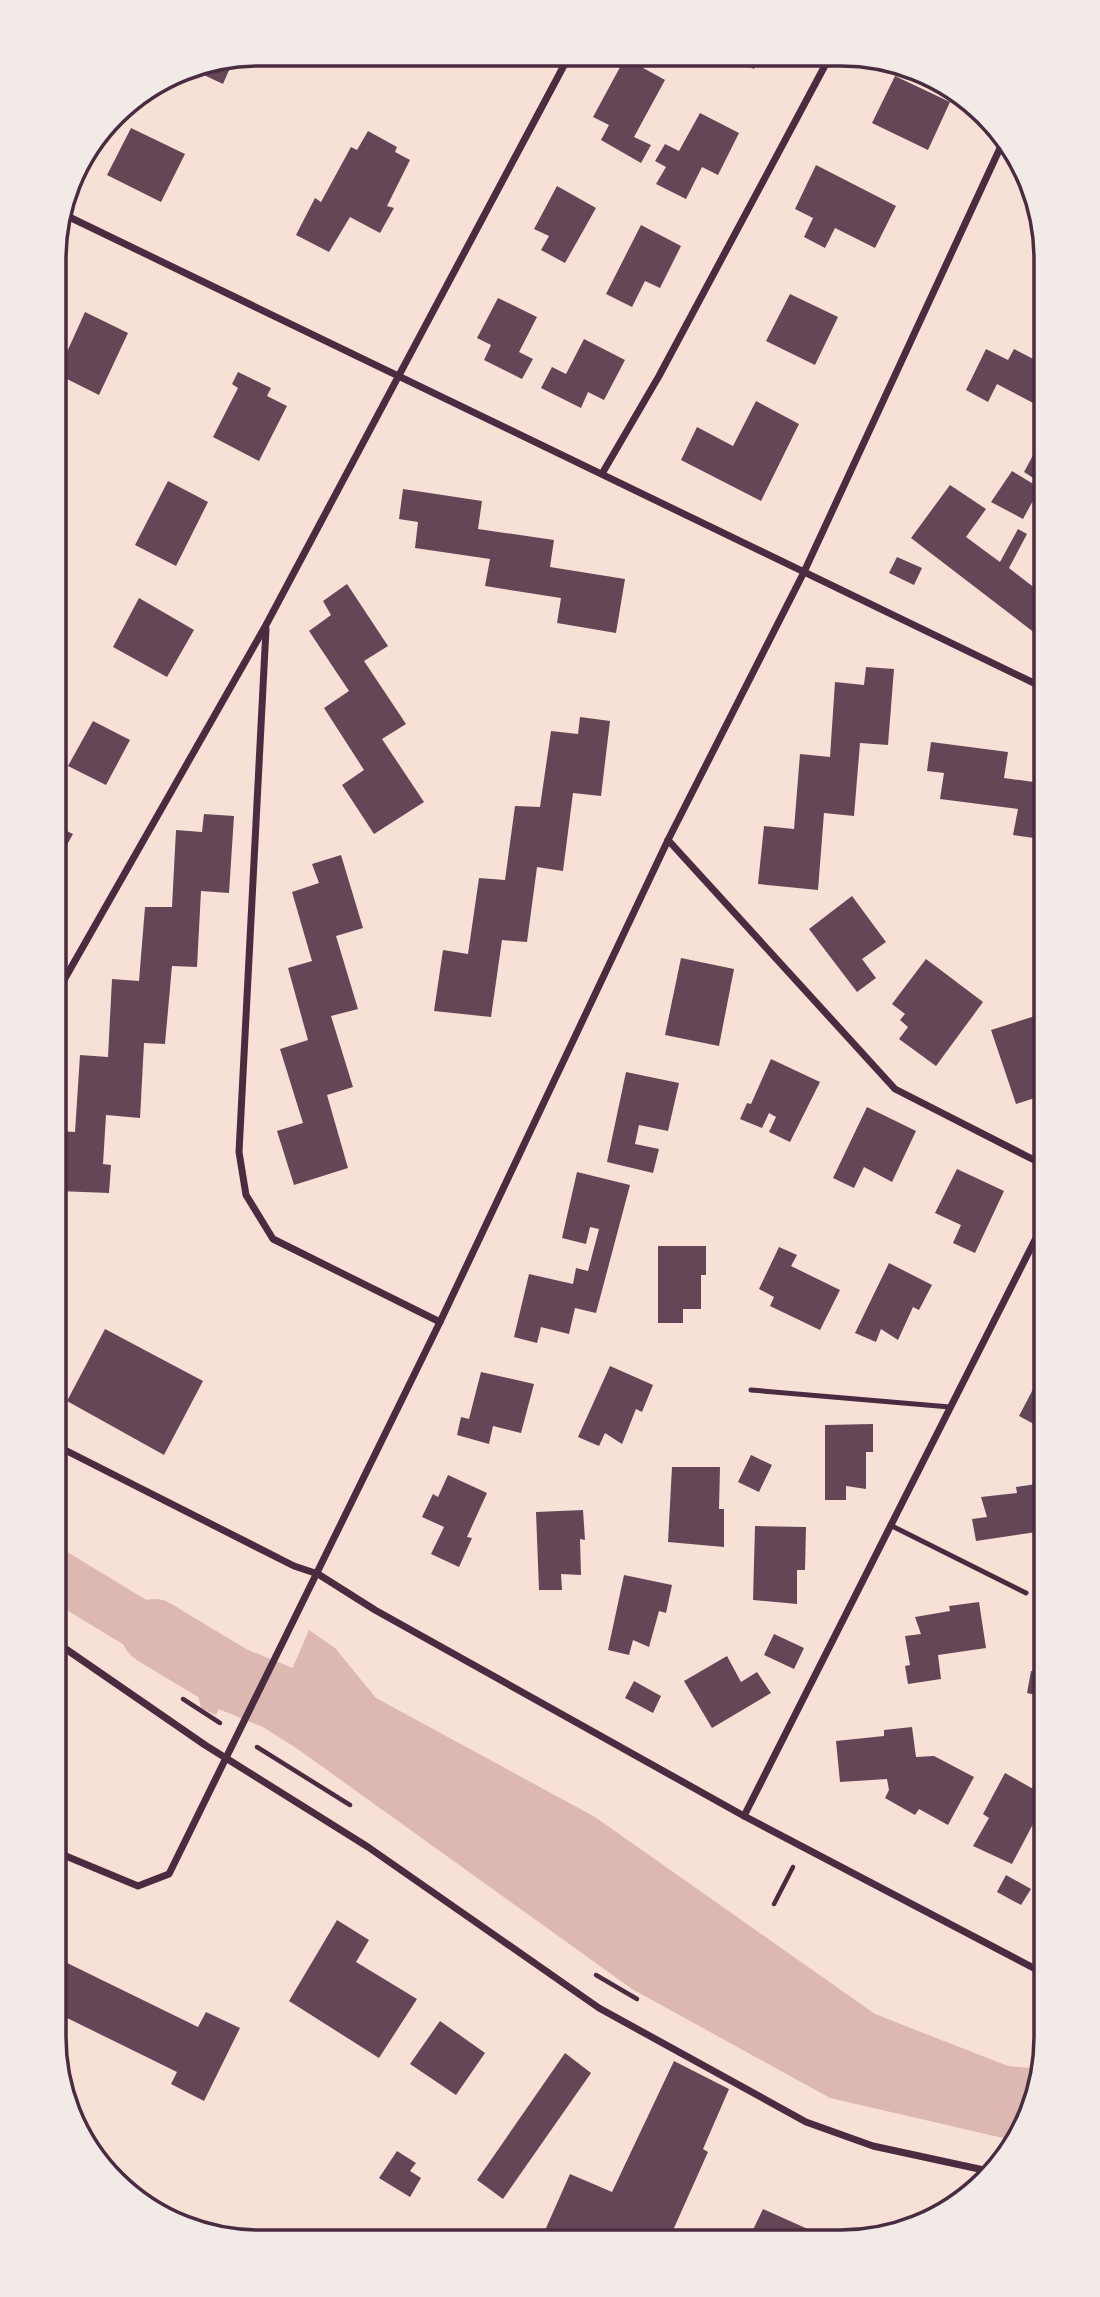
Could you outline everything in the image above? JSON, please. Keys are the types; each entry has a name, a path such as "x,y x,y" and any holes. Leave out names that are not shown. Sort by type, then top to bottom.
{"street":[{"path":"67,968 266,625 563,67"},
{"path":"603,472 659,376 824,67"},
{"path":"67,1856 138,1886 169,1874 440,1322 668,840 804,572 999,150"},
{"path":"71,218 402,374 1034,683"},
{"path":"266,625 239,1152 246,1195 273,1239 440,1322"},
{"path":"668,840 895,1089 1033,1160"},
{"path":"744,1816 1033,1243"},
{"path":"67,1451 275,1557 318,1574 375,1610 744,1816 1033,1967"},
{"path":"67,1650 225,1758 368,1847 599,2008 806,2122 873,2146 981,2170"}],"lane":[{"path":"751,1390 950,1407"},
{"path":"890,1525 1026,1593"}],"path":[{"path":"237,1734 362,1813"},
{"path":"774,1904 804,1845"},
{"path":"594,1973 640,2002"}],"shaded area":[{"path":"67,1552 242,1658 216,1715 201,1708 197,1689 67,1610"},
{"path":"309,1630 335,1648 376,1698 595,1817 875,2014 1008,2066 1031,2068 1019,2111 1008,2134 1005,2138 830,2098 632,1989 267,1727"}],"building":[{"path":"620,67 641,67 665,80 634,137 651,145 641,163 601,140 609,125 593,117"},
{"path":"230,69 223,84 204,75"},
{"path":"895,76 950,102 928,150 872,123"},
{"path":"700,113 739,133 718,175 702,167 686,199 656,184 666,167 655,161 665,144 679,151"},
{"path":"131,128 185,154 161,202 107,175"},
{"path":"368,131 397,147 395,152 410,160 387,206 394,208 380,233 350,217 329,252 296,235 315,198 321,202 351,147 357,150"},
{"path":"816,165 896,206 875,248 835,228 825,248 804,237 813,218 795,209"},
{"path":"557,186 596,208 565,263 541,250 549,236 534,229"},
{"path":"641,225 681,246 660,288 645,281 632,307 606,294"},
{"path":"790,294 838,317 815,365 766,341"},
{"path":"498,298 537,317 519,352 533,359 522,379 484,360 491,345 477,338"},
{"path":"85,312 128,333 99,395 67,379 67,352"},
{"path":"584,339 625,360 604,400 588,392 581,408 541,388 552,367 566,374"},
{"path":"986,349 1008,360 1014,349 1034,359 1034,403 997,384 988,402 966,390"},
{"path":"238,372 271,388 267,396 287,406 259,461 213,437 238,388 232,384"},
{"path":"756,401 799,424 761,501 681,460 697,427 733,446"},
{"path":"1034,454 1034,478 1024,472"},
{"path":"1012,471 1034,484 1034,499 1023,519 991,502"},
{"path":"168,481 208,502 176,566 135,545"},
{"path":"950,485 986,509 966,537 1000,562 1018,529 1027,534 1009,568 1034,587 1034,632 911,538"},
{"path":"403,489 482,501 478,529 554,540 550,567 625,579 616,633 557,623 561,598 485,586 490,559 415,548 418,522 399,519"},
{"path":"897,557 922,568 914,585 889,573"},
{"path":"347,584 388,646 364,661 406,724 382,739 424,802 374,834 342,785 364,770 324,708 349,691 309,631 331,615 323,601"},
{"path":"139,598 194,630 167,677 113,647"},
{"path":"866,667 894,669 888,745 860,743 854,816 824,813 818,890 758,884 764,826 794,829 800,754 830,757 835,682 864,685"},
{"path":"580,717 610,721 601,796 573,793 563,871 537,867 527,942 502,940 491,1017 434,1011 443,950 468,954 479,878 505,880 515,806 540,807 551,731 578,734"},
{"path":"93,721 130,740 106,785 68,766"},
{"path":"931,742 1008,752 1004,778 1034,782 1034,838 1013,835 1018,809 940,799 944,773 927,771"},
{"path":"204,814 234,816 229,893 201,891 197,967 172,966 165,1044 144,1043 140,1118 106,1115 103,1164 111,1165 109,1193 67,1191 67,1132 75,1132 80,1055 108,1057 112,979 139,981 145,907 172,907 176,830 202,832"},
{"path":"67,831 73,834 67,845"},
{"path":"341,855 363,928 336,936 358,1009 331,1016 353,1087 327,1095 348,1168 294,1185 277,1131 303,1123 280,1049 308,1040 288,968 312,961 292,892 319,883 312,864"},
{"path":"852,896 886,942 862,959 876,978 857,992 809,929"},
{"path":"681,958 734,969 719,1046 665,1035"},
{"path":"926,959 983,1002 936,1066 899,1039 908,1027 900,1020 905,1014 892,1004"},
{"path":"1034,1016 1034,1098 1016,1104 991,1030"},
{"path":"771,1059 820,1082 790,1142 769,1132 776,1117 769,1113 762,1128 740,1119 747,1103 751,1104"},
{"path":"626,1072 679,1083 668,1131 639,1125 635,1144 659,1149 653,1173 607,1162"},
{"path":"867,1107 916,1131 892,1182 864,1167 854,1188 833,1178"},
{"path":"957,1169 1004,1191 975,1253 953,1243 961,1225 935,1213"},
{"path":"577,1172 630,1185 596,1313 575,1308 569,1334 541,1327 537,1343 514,1337 529,1274 573,1284 576,1268 588,1271 599,1229 590,1227 586,1244 562,1238"},
{"path":"658,1246 706,1246 706,1275 701,1275 701,1309 683,1309 683,1323 658,1323"},
{"path":"779,1247 797,1255 791,1266 840,1290 820,1330 770,1306 774,1297 759,1289"},
{"path":"889,1263 932,1285 919,1310 913,1307 898,1340 881,1329 876,1342 855,1333"},
{"path":"105,1329 203,1381 164,1455 67,1401"},
{"path":"610,1366 653,1385 642,1412 636,1409 622,1444 605,1433 599,1446 578,1437"},
{"path":"481,1372 534,1384 521,1433 493,1426 489,1444 457,1435 461,1417 469,1419"},
{"path":"1033,1388 1033,1424 1019,1416"},
{"path":"873,1424 873,1452 866,1452 866,1489 846,1486 846,1500 825,1500 825,1425"},
{"path":"751,1455 772,1465 759,1492 738,1482"},
{"path":"672,1467 720,1467 719,1509 724,1509 724,1547 668,1542"},
{"path":"448,1475 487,1493 467,1537 472,1538 459,1567 431,1554 444,1527 422,1517 433,1494 438,1497"},
{"path":"1033,1484 1033,1532 976,1541 972,1519 987,1517 981,1497 1017,1493 1016,1487"},
{"path":"583,1510 585,1540 580,1539 581,1575 561,1574 562,1590 539,1590 536,1512"},
{"path":"755,1526 806,1527 805,1570 797,1570 797,1604 753,1600"},
{"path":"624,1575 672,1585 666,1613 659,1611 649,1647 633,1640 629,1655 608,1650"},
{"path":"979,1602 986,1648 938,1655 941,1679 908,1684 905,1666 910,1665 905,1636 921,1634 915,1617 950,1611 949,1606"},
{"path":"774,1634 804,1648 794,1669 764,1655"},
{"path":"727,1656 741,1682 757,1672 771,1693 712,1728 684,1681"},
{"path":"1031,1671 1033,1671 1033,1694 1027,1693"},
{"path":"634,1681 661,1696 653,1713 625,1698"},
{"path":"912,1727 916,1757 934,1756 974,1777 948,1825 919,1809 915,1815 885,1798 889,1790 887,1779 840,1782 836,1741 884,1736 884,1730"},
{"path":"1005,1773 1033,1789 1033,1824 1012,1864 973,1846 989,1818 983,1814"},
{"path":"1006,1875 1031,1889 1021,1905 997,1892"},
{"path":"337,1920 369,1940 356,1962 417,1999 379,2058 289,2001"},
{"path":"67,1963 198,2027 206,2012 240,2028 204,2101 171,2084 177,2072 67,2018"},
{"path":"440,2021 485,2053 456,2095 410,2064"},
{"path":"565,2053 591,2073 503,2199 477,2180"},
{"path":"674,2061 729,2089 703,2149 708,2152 673,2230 545,2230 570,2174 612,2192"},
{"path":"397,2151 416,2163 410,2171 421,2178 410,2197 379,2178"},
{"path":"763,2209 810,2230 753,2230"}],"waterway":[{"path":"154,1632 232,1679 279,1698 358,1748"}]}
